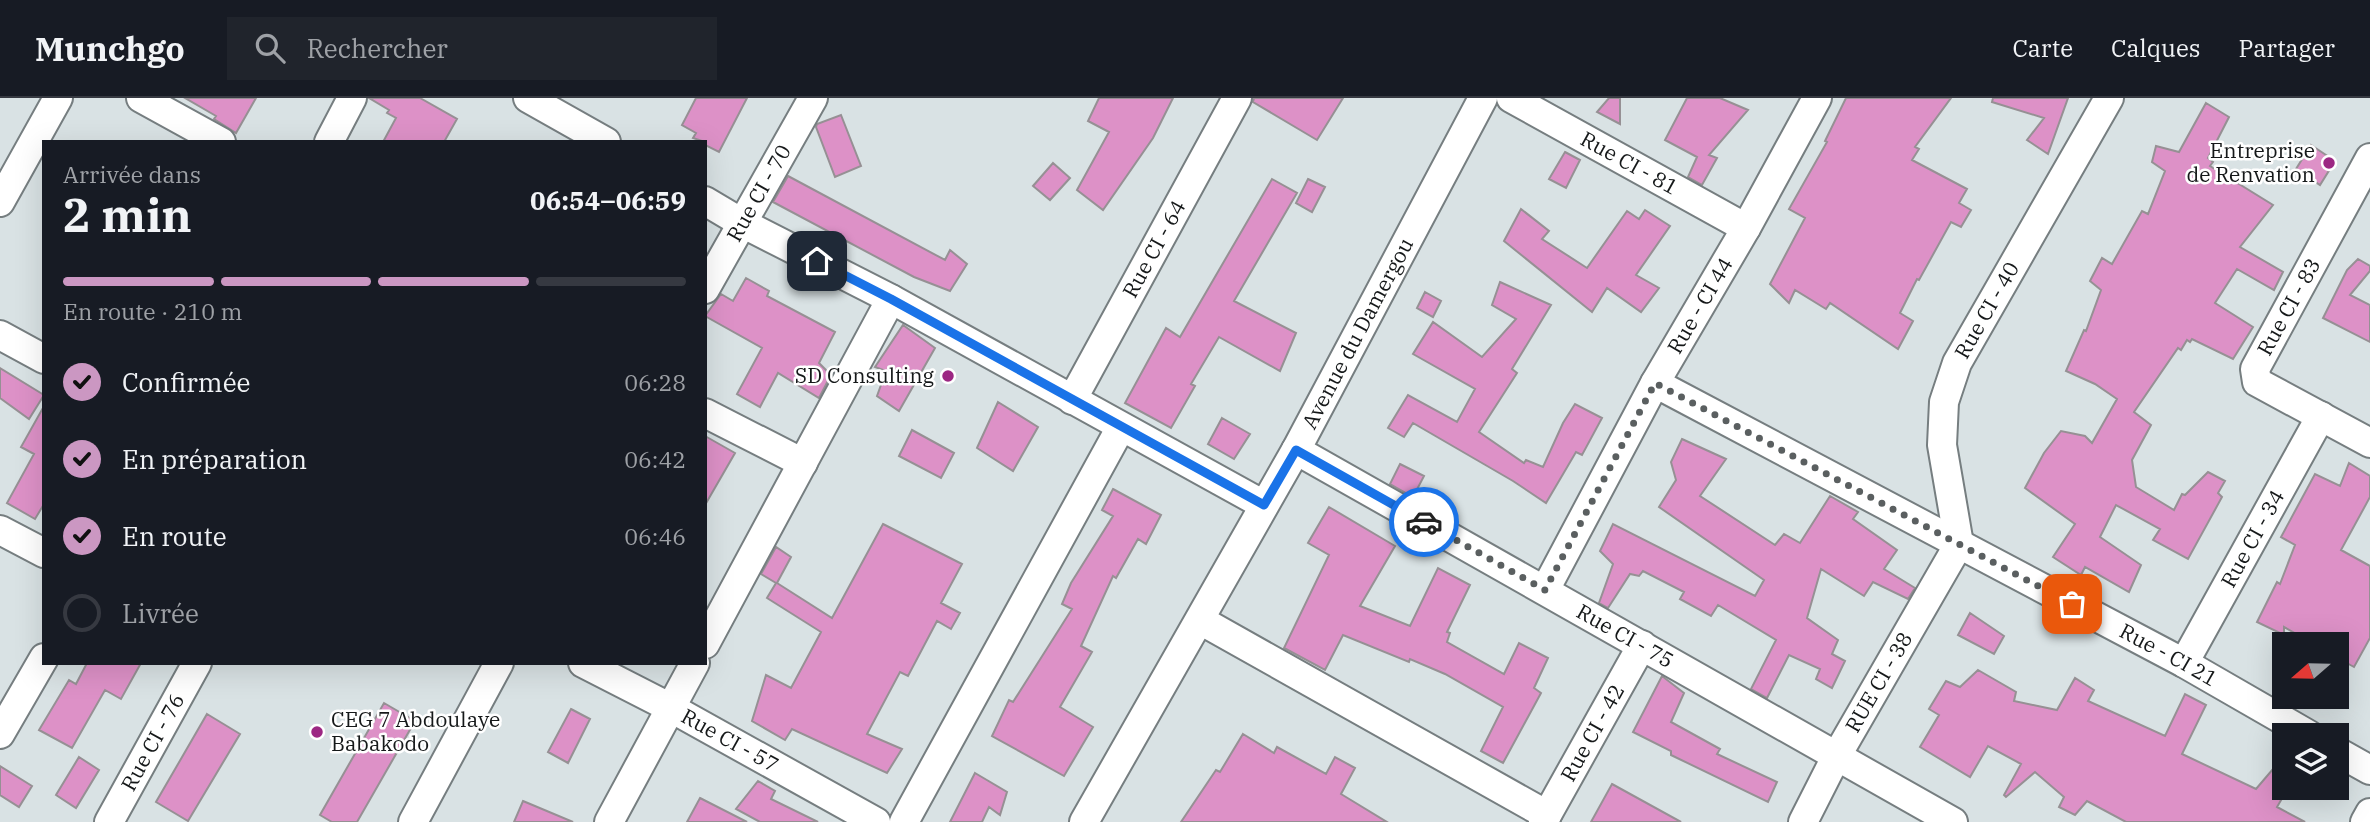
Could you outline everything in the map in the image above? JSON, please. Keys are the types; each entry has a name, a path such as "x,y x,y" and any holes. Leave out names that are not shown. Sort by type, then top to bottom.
{"street":[{"path":"0,202 58,98"},
{"path":"141,98 217,140"},
{"path":"330,140 352,98"},
{"path":"528,98 597,140"},
{"name":"Rue CI - 70","path":"707,285 813,98"},
{"name":"Rue CI - 64","path":"1072,400 1237,98"},
{"name":"Avenue du Damergou","path":"1084,822 1296,450 1483,98"},
{"name":"Rue CI - 81","path":"1511,98 1746,228"},
{"name":"Rue - CI 44","path":"1545,590 1655,383 1746,228 1817,98"},
{"name":"Rue CI - 40","path":"1959,544 1942,445 1944,402 1948,389 1957,363 2109,98"},
{"name":"Rue CI - 83","path":"2370,158 2255,369 2257,382 2370,443"},
{"path":"707,202 742,223 891,299 1264,505"},
{"path":"707,640 891,299"},
{"path":"0,335 42,358"},
{"name":"Rue - CI 21","path":"1655,383 2184,663 2288,723"},
{"path":"707,414 803,463"},
{"name":"Rue CI - 34","path":"2184,663 2321,416"},
{"path":"904,822 1121,427"},
{"name":"Rue CI - 75","path":"1296,450 1953,822"},
{"path":"0,530 42,552"},
{"name":"RUE CI - 38","path":"1803,822 1836,757 1959,544"},
{"path":"1200,620 1545,818"},
{"name":"Rue CI - 42","path":"1545,818 1642,645"},
{"path":"0,734 42,661"},
{"name":"Rue CI - 76","path":"109,822 196,665"},
{"path":"413,822 498,665"},
{"name":"Rue CI - 57","path":"587,665 671,708 876,822"},
{"path":"609,822 694,665"},
{"path":"2349,758 2370,770"},
{"path":"2364,822 2370,813"}],"building":[{"path":"185,98 256,98 236,133 214,119 216,116"},
{"path":"369,98 420,98 457,119 445,140 384,140 396,118 387,113 389,110"},
{"path":"696,98 747,98 719,152 707,146 707,140 693,138 696,133 682,125"},
{"path":"1099,98 1173,98 1153,138 1103,210 1077,190 1109,132 1088,121"},
{"path":"1254,98 1343,98 1317,140 1253,102"},
{"path":"1609,98 1620,98 1620,124 1597,112"},
{"path":"1687,98 1720,98 1748,110 1709,155 1717,158 1702,185 1688,177 1697,157 1665,140"},
{"path":"1846,98 1951,98 1915,147 1919,149 1912,160 1967,189 1959,203 1971,210 1961,227 1951,222 1919,280 1917,279 1900,313 1913,321 1898,349 1830,303 1826,309 1795,290 1789,303 1770,284 1805,218 1789,209 1827,142 1825,141"},
{"path":"1993,98 2068,98 2048,154 2027,140 2044,118 1992,102"},
{"path":"2206,103 2229,117 2208,158 2213,162 2210,166 2273,205 2240,247 2283,272 2274,290 2237,269 2215,303 2253,327 2233,359 2192,339 2190,342 2187,340 2181,350 2178,348 2134,412 2151,425 2132,460 2136,487 2174,510 2182,494 2185,495 2208,472 2225,481 2218,493 2222,497 2188,559 2153,540 2160,529 2116,505 2100,537 2141,565 2129,592 2085,567 2081,575 2053,557 2075,524 2025,488 2044,453 2061,431 2085,436 2092,443 2117,399 2095,384 2066,371 2084,330 2086,331 2101,290 2090,281 2102,258 2112,264 2142,211 2148,214 2165,171 2152,162 2156,146 2179,152"},
{"path":"841,115 861,166 835,177 816,127 817,124"},
{"path":"2311,145 2335,161 2320,185 2296,169"},
{"path":"1565,152 1580,160 1566,188 1549,179"},
{"path":"1053,163 1070,178 1050,200 1033,186"},
{"path":"788,176 945,260 950,250 967,264 950,291 914,277 773,202"},
{"path":"1272,179 1297,193 1234,301 1296,333 1280,371 1219,337 1191,384 1195,386 1171,428 1125,403 1166,328 1180,337"},
{"path":"1308,179 1325,187 1312,212 1296,203"},
{"path":"1521,209 1549,231 1542,239 1587,268 1627,211 1639,219 1645,210 1670,226 1636,275 1659,288 1641,312 1607,288 1592,312 1504,241"},
{"path":"2358,259 2370,266 2370,271 2350,295 2370,305 2370,342 2323,318 2347,270"},
{"path":"746,278 769,291 767,296 835,332 819,363 831,375 819,398 778,373 760,407 737,394 762,348 707,317 721,294 733,301"},
{"path":"1500,282 1551,305 1512,369 1517,373 1479,432 1524,463 1526,460 1543,467 1575,404 1602,418 1582,455 1576,452 1546,503 1413,423 1404,437 1388,428 1408,395 1457,422 1475,389 1413,354 1433,322 1482,357 1516,319 1492,305"},
{"path":"1425,292 1441,301 1433,317 1417,308"},
{"path":"903,325 935,348 899,411 877,396 886,371 875,367"},
{"path":"0,368 42,394 29,419 0,398"},
{"path":"998,402 1038,427 1013,471 977,448"},
{"path":"42,410 42,507 35,519 7,503 34,454 21,447"},
{"path":"1222,418 1250,434 1234,459 1208,444"},
{"path":"912,430 954,453 941,478 899,456"},
{"path":"707,437 735,453 707,502"},
{"path":"1682,439 1726,459 1700,496 1775,545 1784,534 1800,543 1830,496 1858,512 1853,519 1897,550 1884,569 1915,588 1908,599 1873,582 1864,596 1821,569 1807,618 1838,640 1832,654 1845,661 1832,688 1816,679 1820,669 1789,655 1767,698 1751,689 1776,640 1718,605 1711,616 1680,599 1684,592 1643,571 1639,576 1630,574 1608,608 1599,603 1613,564 1600,551 1613,524 1755,596 1764,580 1659,507 1676,480 1671,462"},
{"path":"2349,463 2370,476 2370,497 2341,550 2370,566 2370,638 2354,667 2349,664 2349,632 2293,632 2284,627 2284,632 2278,632 2257,622 2277,582 2280,584 2295,545 2281,537 2315,474 2340,486"},
{"path":"1400,464 1424,476 1413,497 1390,484"},
{"path":"1113,489 1161,515 1146,544 1138,539 1116,578 1113,576 1081,646 1092,652 1060,707 1093,727 1064,776 992,736 1009,700 1013,702 1072,609 1062,604 1071,583 1113,516 1102,510"},
{"path":"1329,507 1395,546 1360,606 1410,626 1438,568 1470,585 1447,632 1450,633 1447,642 1504,674 1519,643 1548,658 1534,688 1541,693 1503,763 1481,751 1503,707 1445,674 1343,635 1325,670 1284,648 1329,555 1308,543"},
{"path":"883,524 962,564 941,603 960,613 951,629 937,621 908,676 900,672 867,734 902,749 887,773 792,729 785,740 752,721 766,675 791,688 821,632 767,598 776,583 761,574 776,547 791,557 777,583 832,618"},
{"path":"1970,613 2004,636 1994,654 1958,635"},
{"path":"86,665 140,665 121,699 105,690 72,748 39,730 69,680 76,684"},
{"path":"1978,670 2016,692 2014,701 2057,710 2075,678 2094,690 2088,701 2165,736 2185,694 2206,705 2182,754 2256,789 2272,770 2272,800 2281,800 2277,807 2305,822 2126,822 2087,801 2075,815 2059,807 2064,797 2035,772 2006,797 2004,795 2021,764 1988,746 1970,777 1920,747 1939,715 1929,709 1946,681 1960,687"},
{"path":"1662,676 1684,693 1671,722 1720,749 1717,754 1777,782 1768,802 1671,755 1671,751 1633,732"},
{"path":"384,703 415,721 357,822 332,822 320,815"},
{"path":"571,709 590,719 568,763 548,752"},
{"path":"207,714 240,734 188,821 156,802"},
{"path":"1243,734 1274,753 1277,747 1326,774 1335,757 1355,768 1341,794 1387,822 1181,822 1216,770 1220,772"},
{"path":"79,757 99,770 76,808 56,795"},
{"path":"0,766 32,786 19,807 0,795"},
{"path":"975,773 1007,792 1000,815 989,807 982,822 950,822"},
{"path":"758,781 775,791 771,799 818,822 760,822 736,809"},
{"path":"1612,784 1681,822 1591,822"},
{"path":"700,798 747,822 687,822"},
{"path":"523,801 573,822 514,822"}],"way so far":[{"path":"1424,522 1545,590 1655,383 2072,604"}],"place":[{"name":"Entreprise de Renvation","path":"2329,163"},
{"name":"SD Consulting","path":"948,376"},
{"name":"CEG 7 Abdoulaye Babakodo","path":"317,732"}],"route":[{"path":"817,261 891,299 1264,505 1296,450 1424,522"}]}
